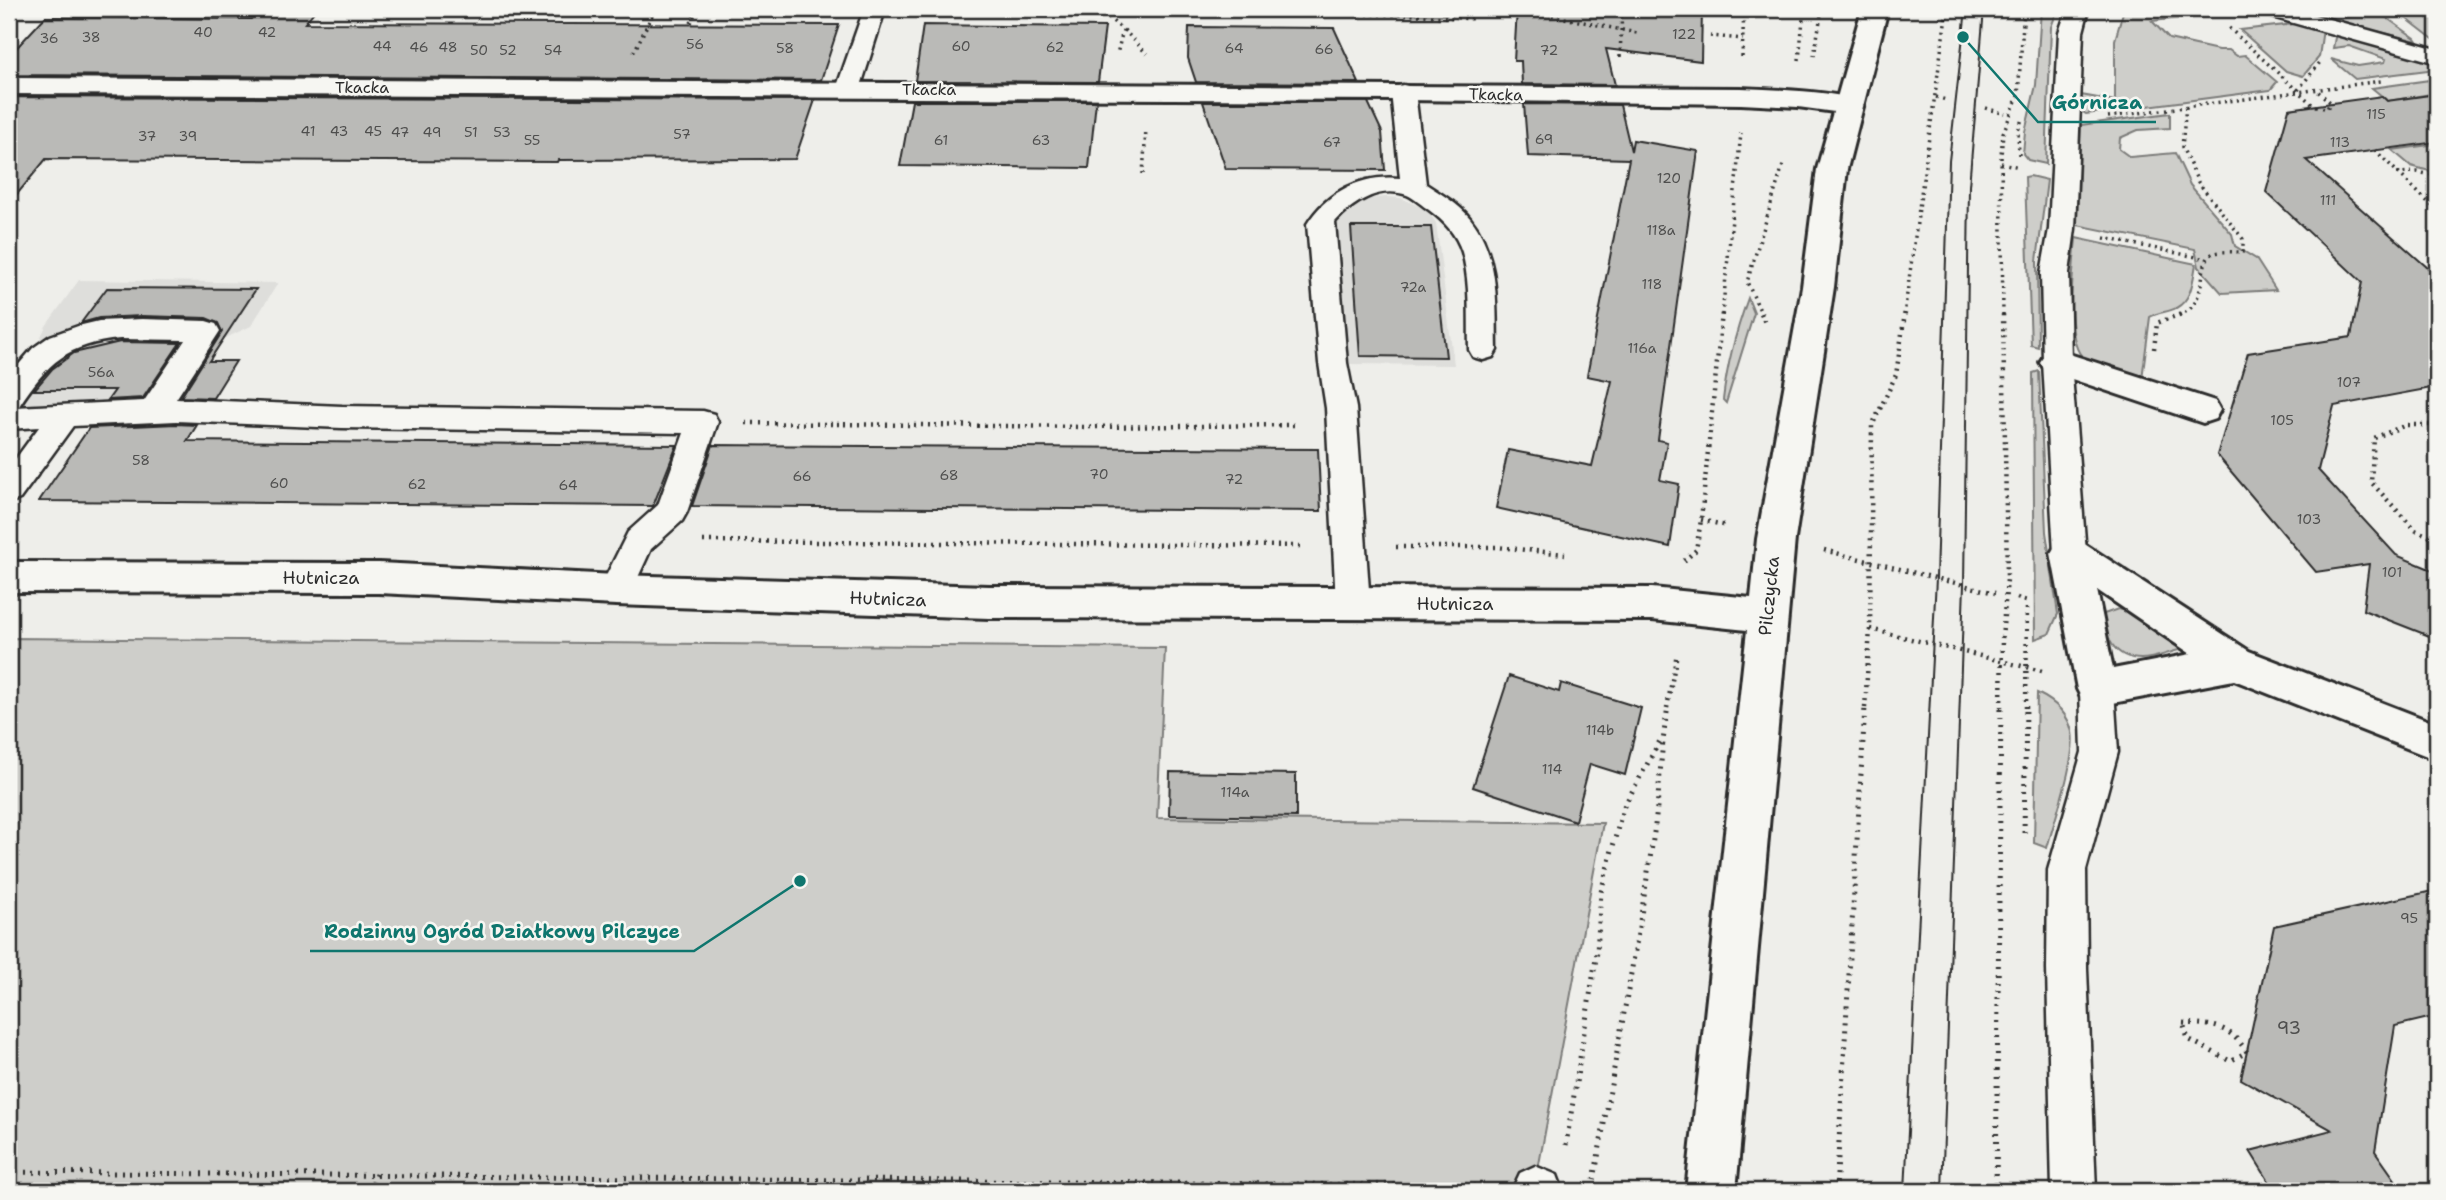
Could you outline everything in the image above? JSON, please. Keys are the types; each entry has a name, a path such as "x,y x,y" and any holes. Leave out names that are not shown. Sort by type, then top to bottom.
{"street":[{"name":"Pilczycka","path":"1711,1191 1776,538 1818,287 1832,169 1875,9"},
{"name":"Tkacka","path":"9,86 1403,92 1741,96 1849,106"},
{"path":"2057,362 2203,410"},
{"path":"2070,553 2235,663 2437,742"},
{"path":"2070,553 2097,689 2235,663"},
{"name":"Hutnicza","path":"9,577 379,578 616,590 989,602 1652,604 1767,616"}],"lane":[{"path":"2070,553 2057,362 2055,273 2062,229 2071,32 2078,9"},
{"path":"2269,9 2437,56"},
{"path":"848,89 874,10"},
{"path":"1403,92 1414,188"},
{"path":"1353,604 1341,408 1333,363 1320,223 1328,210 1368,188 1384,184 1414,188 1443,208 1460,224 1475,247 1480,276 1483,350"},
{"path":"9,398 38,360 70,336 99,330 206,331 153,411"},
{"path":"9,418 153,411 703,422 671,512 639,541 616,590"},
{"path":"9,491 64,415"},
{"path":"2074,1191 2067,969 2067,870 2100,752 2097,689"}],"path":[{"path":"616,87 651,17 661,9"},
{"path":"691,23 697,9"},
{"path":"804,9 1415,15 1474,19 1447,9"},
{"path":"1068,9 1074,12"},
{"path":"1520,9 1637,33"},
{"path":"1620,64 1622,9"},
{"path":"1742,64 1744,9"},
{"path":"1813,63 1822,9"},
{"path":"1836,1191 1870,629 1872,426 1896,375 1947,9"},
{"path":"1996,1191 2002,639 2007,579 2001,163 2003,133 2018,96 2024,9"},
{"path":"1103,13 1123,30 1117,54"},
{"path":"2229,28 2313,105 2327,109 2330,102 2315,89"},
{"path":"1710,36 1743,39"},
{"path":"2067,122 2334,86"},
{"path":"1936,97 1946,100"},
{"path":"2151,393 2157,323 2164,317 2185,313 2191,308 2201,288 2206,258 2213,253 2243,252 2243,239 2198,182 2182,147 2186,106"},
{"path":"1986,108 2005,114"},
{"path":"1677,564 1688,559 1696,550 1701,520 1740,166 1741,131"},
{"path":"2375,150 2437,211"},
{"path":"1747,282 1787,153"},
{"path":"2001,163 2020,167"},
{"path":"2397,173 2417,172 2437,176"},
{"path":"2062,229 2206,258"},
{"path":"703,422 1061,427 1293,424 1341,430"},
{"path":"2437,425 2406,425 2374,438 2371,482 2415,530 2437,539"},
{"path":"639,541 1497,547 1577,556"},
{"path":"1828,551 1995,593"},
{"path":"2017,598 2027,601"},
{"path":"1870,629 2015,663"},
{"path":"1591,1191 1653,840 1661,782 1662,737 1678,649"},
{"path":"1565,1150 1597,953 1601,892 1623,808 1662,737"},
{"path":"2183,1023 2221,1026 2236,1033 2247,1052 2230,1060 2188,1039 2183,1023"},
{"path":"9,1172 376,1174 974,1183 1352,1186 1443,1184 1538,1190"},
{"path":"370,1191 376,1174"}],"shaded area":[{"path":"775,9 1442,9 1446,15"},
{"path":"2041,9 2058,9 2051,27 2046,164 2028,160 2023,154 2025,132 2036,85"},
{"path":"2124,9 2194,9 2202,16 2152,21 2169,39 2229,50 2237,56 2245,55 2277,82 2270,90 2086,114 2081,111 2081,95 2115,101 2115,40"},
{"path":"2377,11 2417,41 2340,22 2342,18"},
{"path":"2437,14 2437,42 2402,15"},
{"path":"2304,23 2323,29 2319,57 2303,76 2286,71 2240,30"},
{"path":"2336,32 2425,58 2436,69 2355,79 2331,59 2358,66 2385,62 2386,59 2349,46 2333,48"},
{"path":"2437,79 2437,93 2388,101 2372,88"},
{"path":"2170,113 2170,128 2138,130 2120,138 2119,149 2130,157 2175,153 2190,185 2232,234 2235,246 2256,259 2276,290 2222,293 2199,267 2195,249 2077,225 2081,125"},
{"path":"2437,144 2437,173 2411,166 2392,150"},
{"path":"2025,177 2047,180 2037,261 2038,347 2031,345"},
{"path":"1401,198 1427,210 1436,223 1454,365 1348,364 1334,233 1337,219 1368,199"},
{"path":"2076,238 2196,264 2191,289 2185,300 2176,308 2150,317 2142,379 2098,366 2085,359 2078,351 2072,321"},
{"path":"79,280 278,283 251,326 209,346 177,400 9,404 46,326"},
{"path":"1748,298 1754,313 1726,403 1723,400 1730,361"},
{"path":"2039,371 2046,532 2058,614 2049,634 2035,639 2033,373"},
{"path":"2118,609 2127,611 2175,643 2179,650 2146,659 2132,658 2118,651 2108,638 2104,614"},
{"path":"9,638 1165,648 1157,818 1603,823 1534,1191 9,1191"},
{"path":"2037,693 2059,708 2067,719 2073,743 2068,773 2047,848 2034,843"}],"building":[{"path":"259,9 316,9 305,23 839,25 821,80 9,75 9,56 45,17 251,19"},
{"path":"1517,9 1702,9 1701,61 1606,49 1615,85 1522,84 1521,61 1514,61"},
{"path":"923,25 1105,27 1098,82 915,81"},
{"path":"1189,27 1334,28 1359,83 1196,82 1188,58"},
{"path":"2437,94 2437,142 2306,160 2437,276 2437,387 2334,406 2318,470 2396,555 2437,572 2437,639 2363,610 2369,564 2316,572 2217,455 2248,353 2351,337 2362,282 2266,192 2289,109 2382,96 2387,101"},
{"path":"9,97 815,100 795,159 557,162 46,159 9,204"},
{"path":"912,101 1096,101 1089,168 900,166"},
{"path":"1203,102 1368,102 1382,132 1385,170 1226,169"},
{"path":"1524,104 1620,105 1631,151 1633,140 1698,151 1658,440 1667,442 1660,480 1679,484 1670,547 1496,508 1508,450 1592,466 1612,381 1587,376 1629,159 1528,156"},
{"path":"1351,227 1431,227 1446,357 1360,356"},
{"path":"107,288 256,289 209,361 236,361 213,398 181,397 222,332 218,323 206,318 142,316 99,318 81,323"},
{"path":"120,342 180,343 143,398 108,400 115,390 34,390 52,369 74,353"},
{"path":"197,425 187,441 677,445 653,506 39,501 89,428"},
{"path":"713,445 1318,449 1321,511 692,506"},
{"path":"1509,676 1559,692 1561,683 1641,708 1625,775 1590,764 1575,821 1473,787"},
{"path":"1170,772 1296,774 1296,817 1169,815"},
{"path":"2437,890 2437,1016 2395,1026 2375,1151 2403,1191 2275,1191 2250,1151 2332,1130 2241,1079 2274,926"}],"tram line":[{"path":"1905,1191 1936,578 1949,161 1966,9"},
{"path":"1942,1191 1964,585 1969,186 1984,9"}],"place":[{"name":"Górnicza","path":"1963,37"},
{"name":"Rodzinny Ogród Działkowy Pilczyce","path":"800,881"}]}
